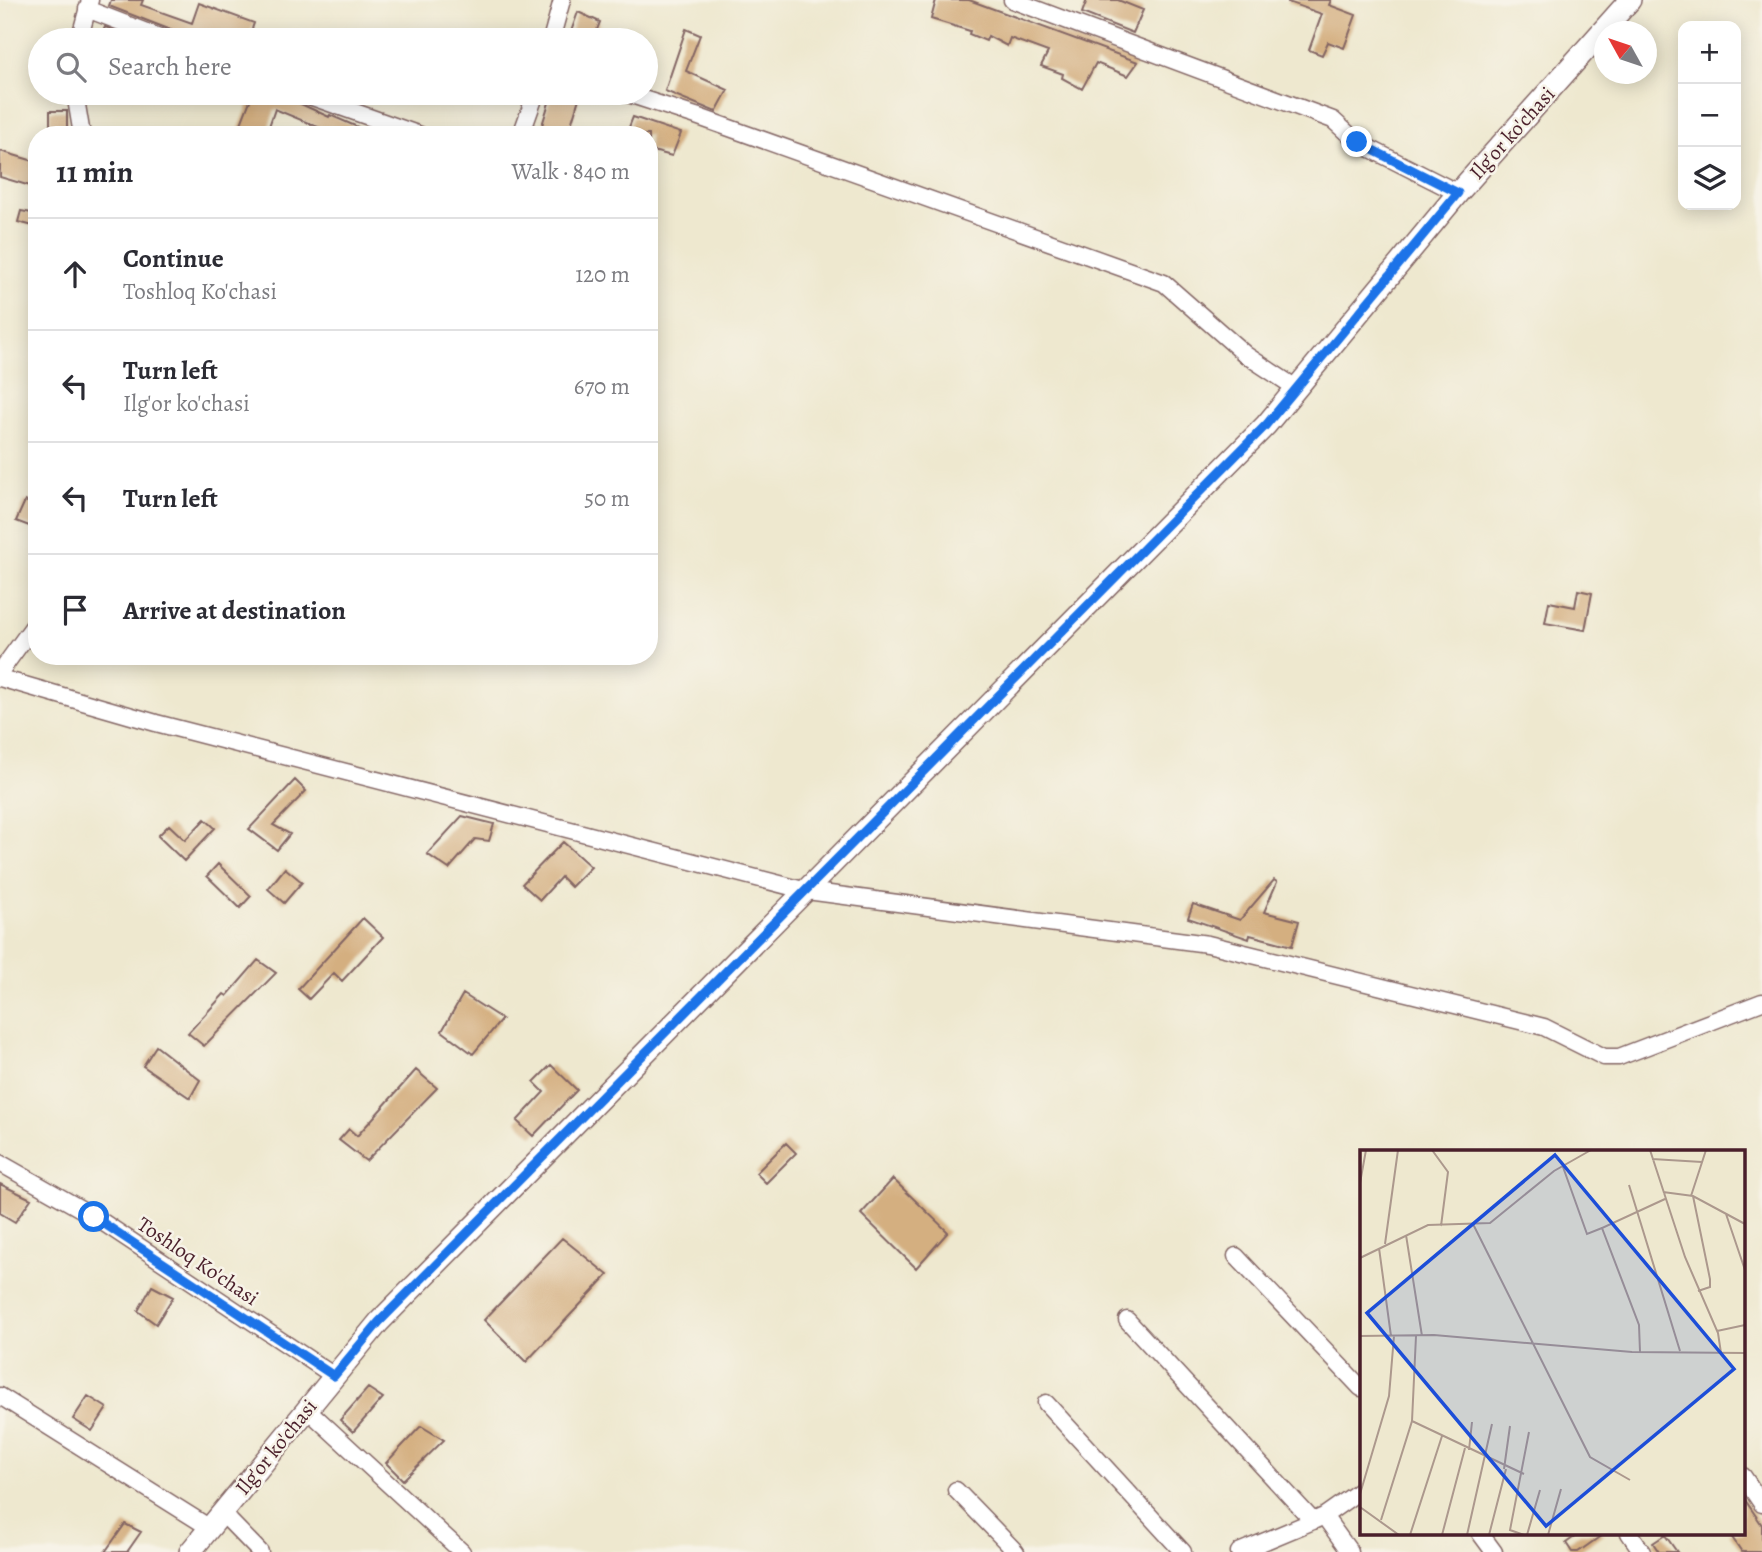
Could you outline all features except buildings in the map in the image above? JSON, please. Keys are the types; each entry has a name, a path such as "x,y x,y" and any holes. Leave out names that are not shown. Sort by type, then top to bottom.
{"street":[{"path":"554,28 562,0"},
{"path":"1012,0 1333,120 1357,142 1458,193"},
{"name":"Ilg'or ko'chasi","path":"190,1552 379,1322 1266,425 1458,193 1630,0"},
{"path":"82,28 88,4 141,28"},
{"path":"658,104 1164,283 1247,355 1296,388"},
{"path":"77,105 80,126"},
{"path":"335,105 394,126"},
{"path":"525,126 532,105"},
{"path":"0,672 28,633"},
{"path":"0,678 169,726 807,891 1208,944 1544,1027 1604,1057 1619,1057 1762,1002"},
{"name":"Toshloq Ko'chasi","path":"0,1163 94,1217 334,1376"},
{"path":"1236,1256 1360,1387"},
{"path":"1127,1320 1350,1552"},
{"path":"0,1396 216,1521 260,1552"},
{"path":"1046,1403 1183,1552"},
{"path":"307,1409 462,1552"},
{"path":"1744,1477 1762,1504"},
{"path":"956,1490 1016,1552"},
{"path":"1239,1552 1319,1518 1360,1491"},
{"path":"1481,1534 1494,1552"},
{"path":"1630,1534 1642,1552"}],"route":[{"path":"94,1217 334,1376 379,1322 1266,425 1458,193 1357,142"}]}
